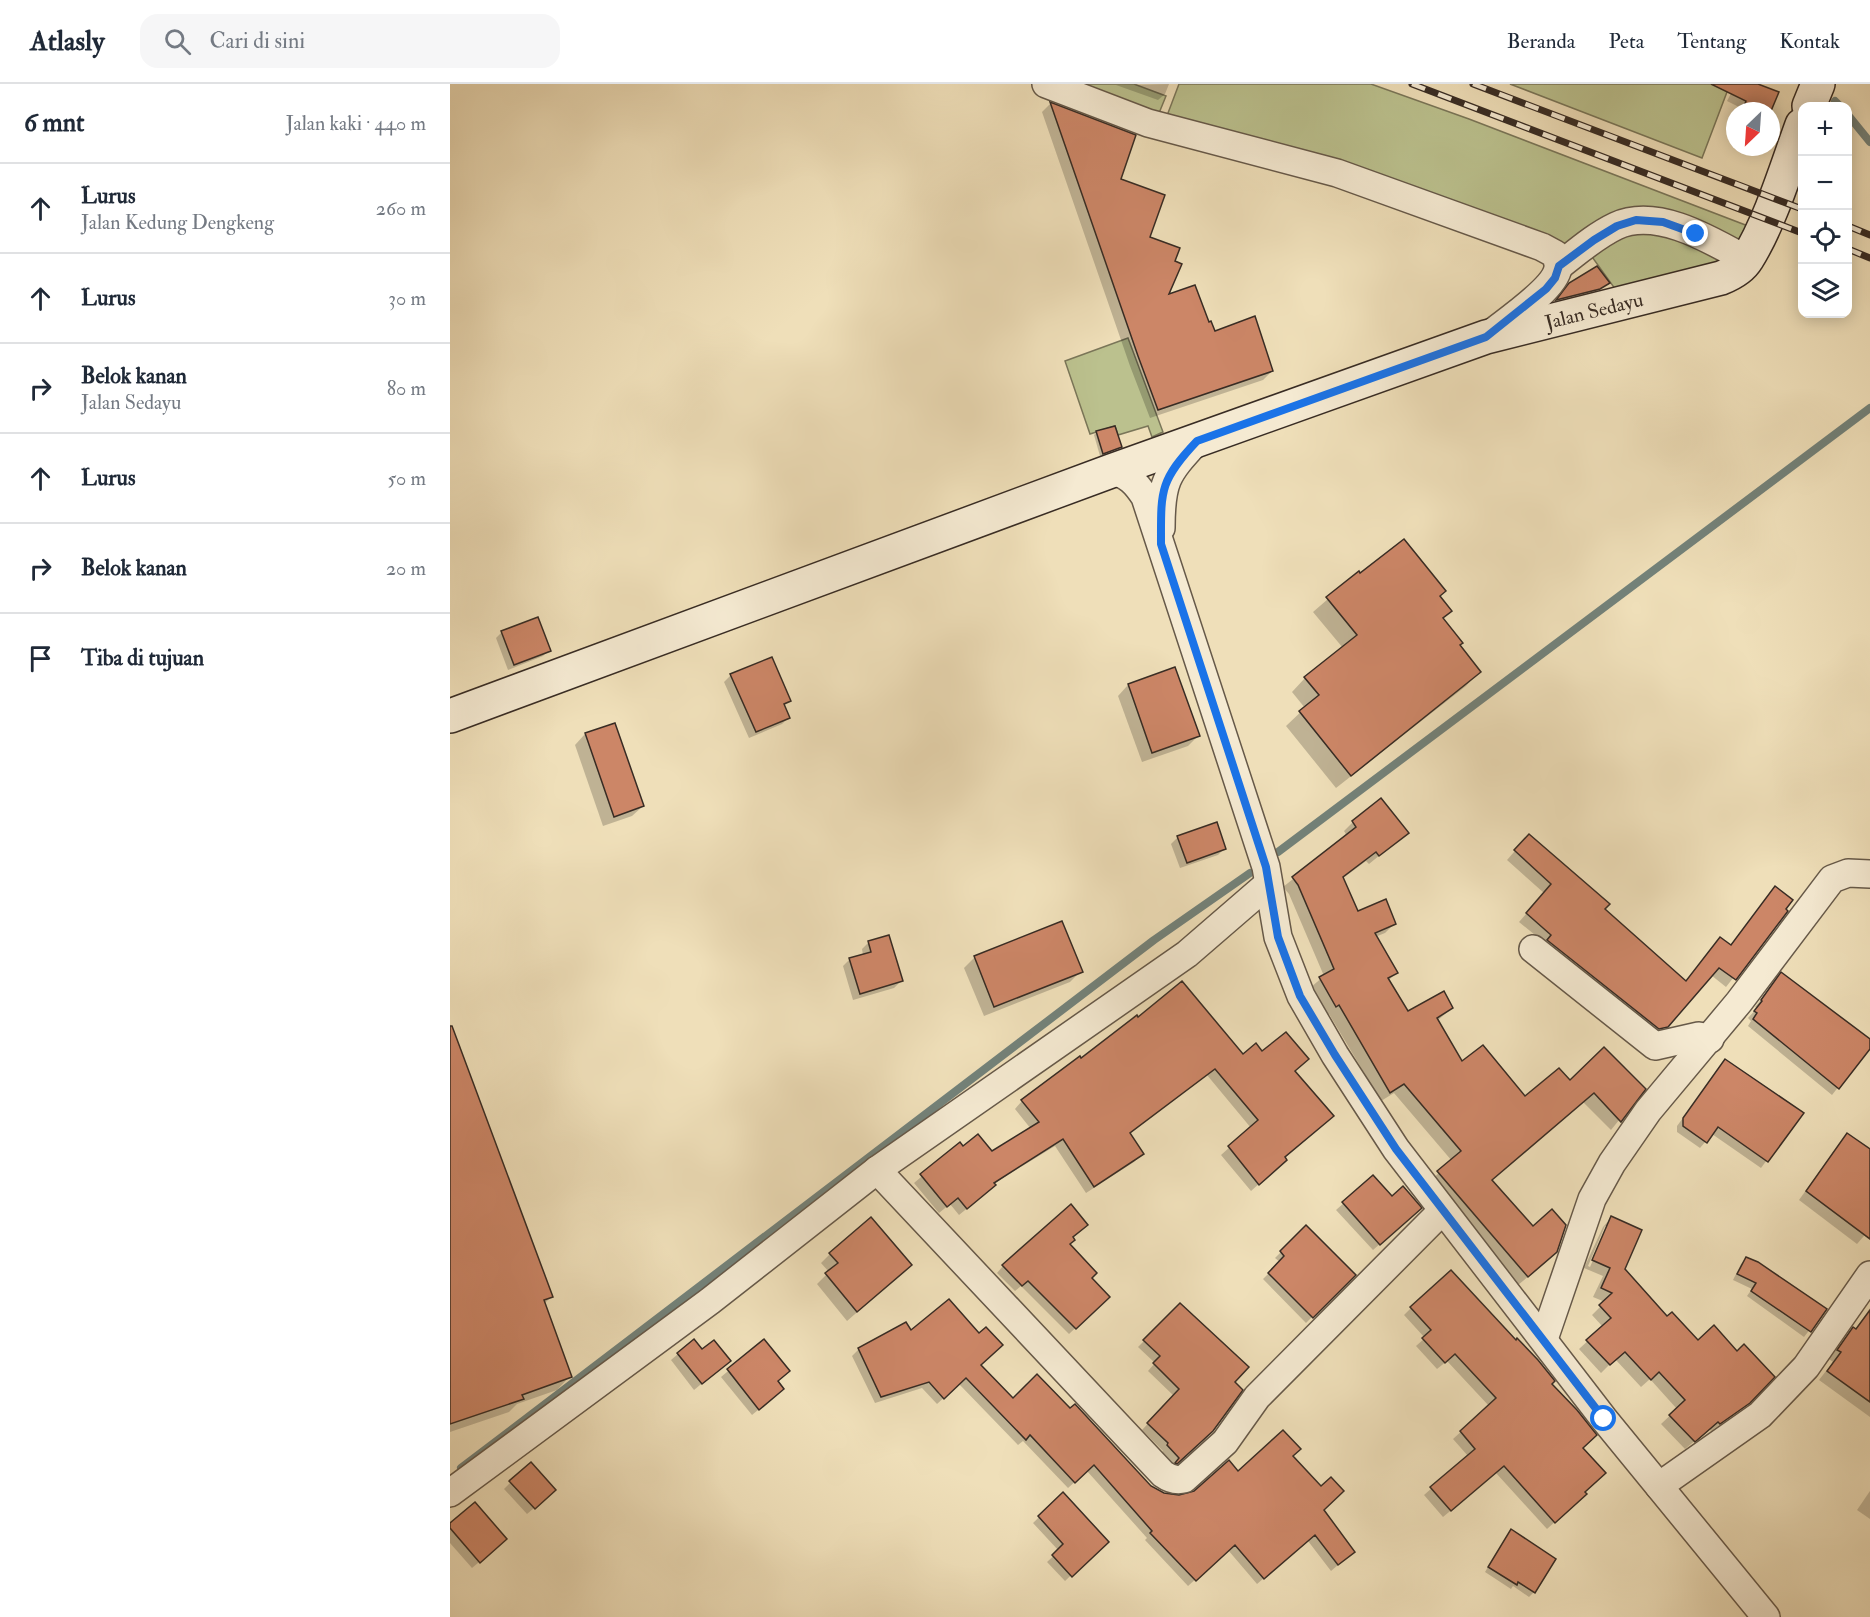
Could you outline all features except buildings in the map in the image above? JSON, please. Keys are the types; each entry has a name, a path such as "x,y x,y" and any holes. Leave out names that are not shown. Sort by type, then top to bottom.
{"street":[{"path":"1046,84 1148,123 1315,167 1359,181 1542,247 1555,254 1559,266"},
{"path":"1811,102 1819,84"},
{"path":"1819,84 1826,102"},
{"path":"1486,337 1546,289 1555,278 1559,266 1617,226 1636,220 1663,222 1696,234 1747,260 1766,220 1798,138"},
{"name":"Jalan Sedayu","path":"450,716 1111,471 1486,337 1711,281 1730,274 1747,260"},
{"path":"1161,544 1161,498 1166,482 1172,470 1197,441"},
{"path":"1111,471 1131,478 1145,497 1266,867 1278,937 1300,996 1396,1149 1659,1486 1766,1617"},
{"path":"1544,1339 1592,1199 1612,1163 1648,1111 1710,1039 1832,879 1848,873 1870,874"},
{"path":"450,1493 710,1301 877,1170 1187,954 1268,884"},
{"path":"1533,949 1655,1046 1698,1036 1710,1039"},
{"path":"877,1170 1163,1474 1169,1479 1177,1480 1184,1479 1225,1442 1257,1397 1442,1210"},
{"path":"1659,1486 1760,1415 1806,1366 1870,1275"}],"green space":[{"path":"1066,84 1134,84 1166,96 1157,118"},
{"path":"1179,84 1371,84 1748,226 1741,242 1663,212 1556,247 1165,121"},
{"path":"1510,84 1730,84 1702,158"},
{"path":"1638,231 1664,233 1726,258 1720,266 1618,293 1590,254 1617,238"},
{"path":"1128,338 1163,432 1152,437 1148,426 1118,435 1115,426 1090,434 1065,361"}],"waterway":[{"path":"1852,120 1870,142"},
{"path":"1278,852 1870,408"},
{"path":"461,1468 1154,940 1250,873"}],"railway":[{"path":"1412,84 1798,231"},
{"path":"1473,84 1798,207"},
{"path":"1852,228 1870,235"},
{"path":"1852,251 1870,258"}],"route":[{"path":"1604,1419 1396,1149 1300,996 1278,937 1266,867 1161,544 1161,498 1172,470 1197,441 1486,337 1546,289 1555,278 1559,266 1617,226 1636,220 1663,222 1696,234"}]}
